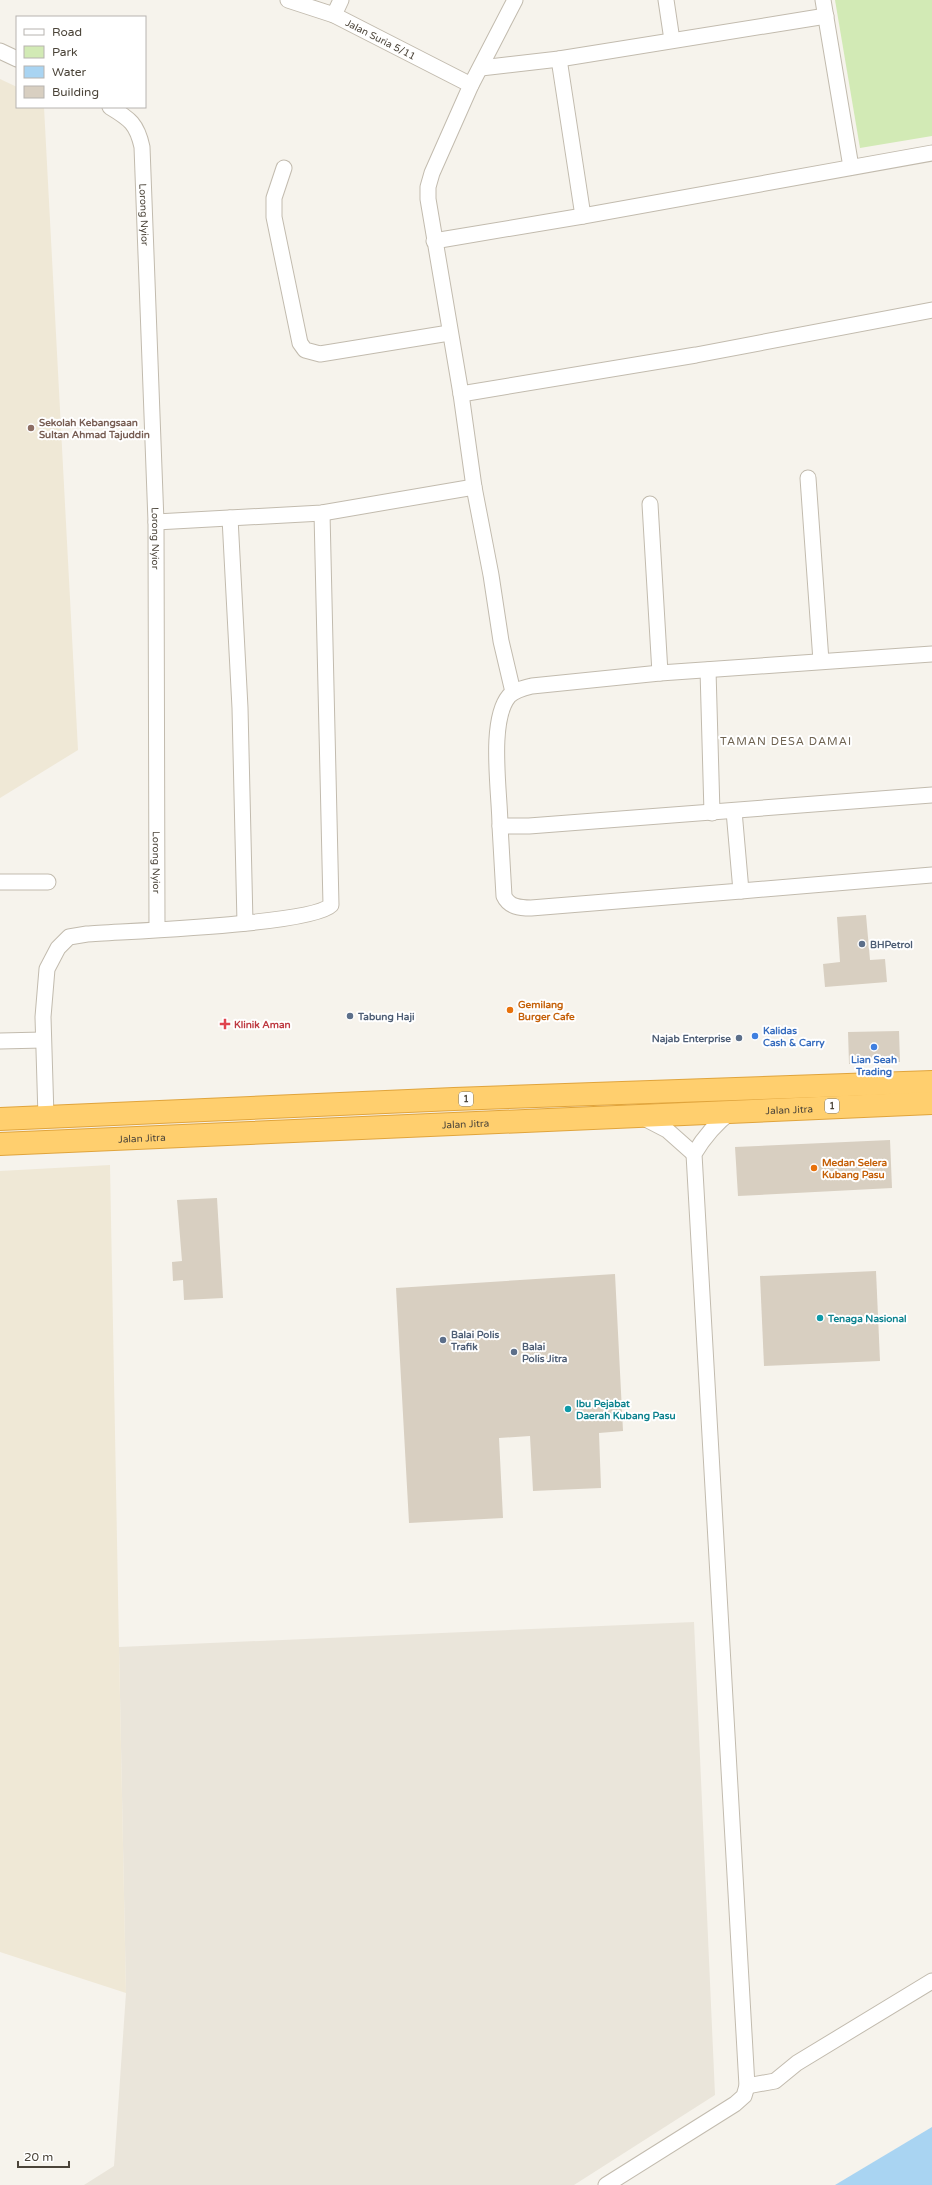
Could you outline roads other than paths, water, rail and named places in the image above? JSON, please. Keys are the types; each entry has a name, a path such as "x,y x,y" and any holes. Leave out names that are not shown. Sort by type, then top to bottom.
{"highway":[{"name":"Jalan Jitra","path":"0,1119 446,1099 932,1082"},
{"name":"Jalan Jitra","path":"0,1144 932,1103"}],"street":[{"name":"Jalan Suria 5/11","path":"288,0 334,15 471,86"},
{"path":"334,15 341,0"},
{"path":"513,692 501,641 491,575 474,487 461,394 449,333 429,212 428,188 432,173 471,86 515,0"},
{"path":"666,0 672,40"},
{"path":"823,0 851,167"},
{"path":"481,68 559,59 826,16"},
{"path":"0,51 16,59"},
{"path":"559,59 583,216"},
{"name":"Lorong Nyior","path":"112,108 127,117 134,124 139,134 142,147 150,321 156,522 157,929"},
{"path":"434,241 583,216 932,153"},
{"path":"284,168 274,198 274,217 300,343 304,350 320,354 449,333"},
{"path":"461,394 696,355 932,310"},
{"path":"808,478 821,661"},
{"path":"156,522 322,514 474,487"},
{"path":"650,504 660,673"},
{"path":"46,1117 43,1040 47,969 58,948 69,937 87,934 244,923 318,913 331,905 322,514"},
{"path":"230,518 240,708 244,923"},
{"path":"932,654 660,673 532,686 513,692 505,704 497,741 504,896 506,900 515,907 531,908 932,875"},
{"path":"708,670 712,813"},
{"path":"500,826 528,826 734,812 932,795"},
{"path":"734,812 741,891"},
{"path":"0,882 48,882"},
{"path":"0,1041 43,1040"},
{"path":"606,2185 735,2104 744,2096 747,2086 694,1154 708,1133 732,1111"},
{"path":"638,1116 667,1130 694,1154"},
{"path":"747,2086 775,2081 797,2063 932,1981"}],"water":[{"path":"932,2127 932,2185 835,2185"}],"place":[{"name":"Sekolah Kebangsaan Sultan Ahmad Tajuddin","path":"31,428"},
{"name":"BHPetrol","path":"862,944"},
{"name":"Gemilang Burger Cafe","path":"510,1010"},
{"name":"Tabung Haji","path":"350,1016"},
{"name":"Klinik Aman","path":"225,1024"},
{"name":"Kalidas Cash & Carry","path":"755,1036"},
{"name":"Najab Enterprise","path":"739,1038"},
{"name":"Lian Seah Trading","path":"874,1047"},
{"name":"Medan Selera Kubang Pasu","path":"814,1168"},
{"name":"Tenaga Nasional","path":"820,1318"},
{"name":"Balai Polis Trafik","path":"443,1340"},
{"name":"Balai Polis Jitra","path":"514,1352"},
{"name":"Ibu Pejabat Daerah Kubang Pasu","path":"568,1409"}],"district":[{"name":"TAMAN DESA DAMAI","path":"786,741"}]}
